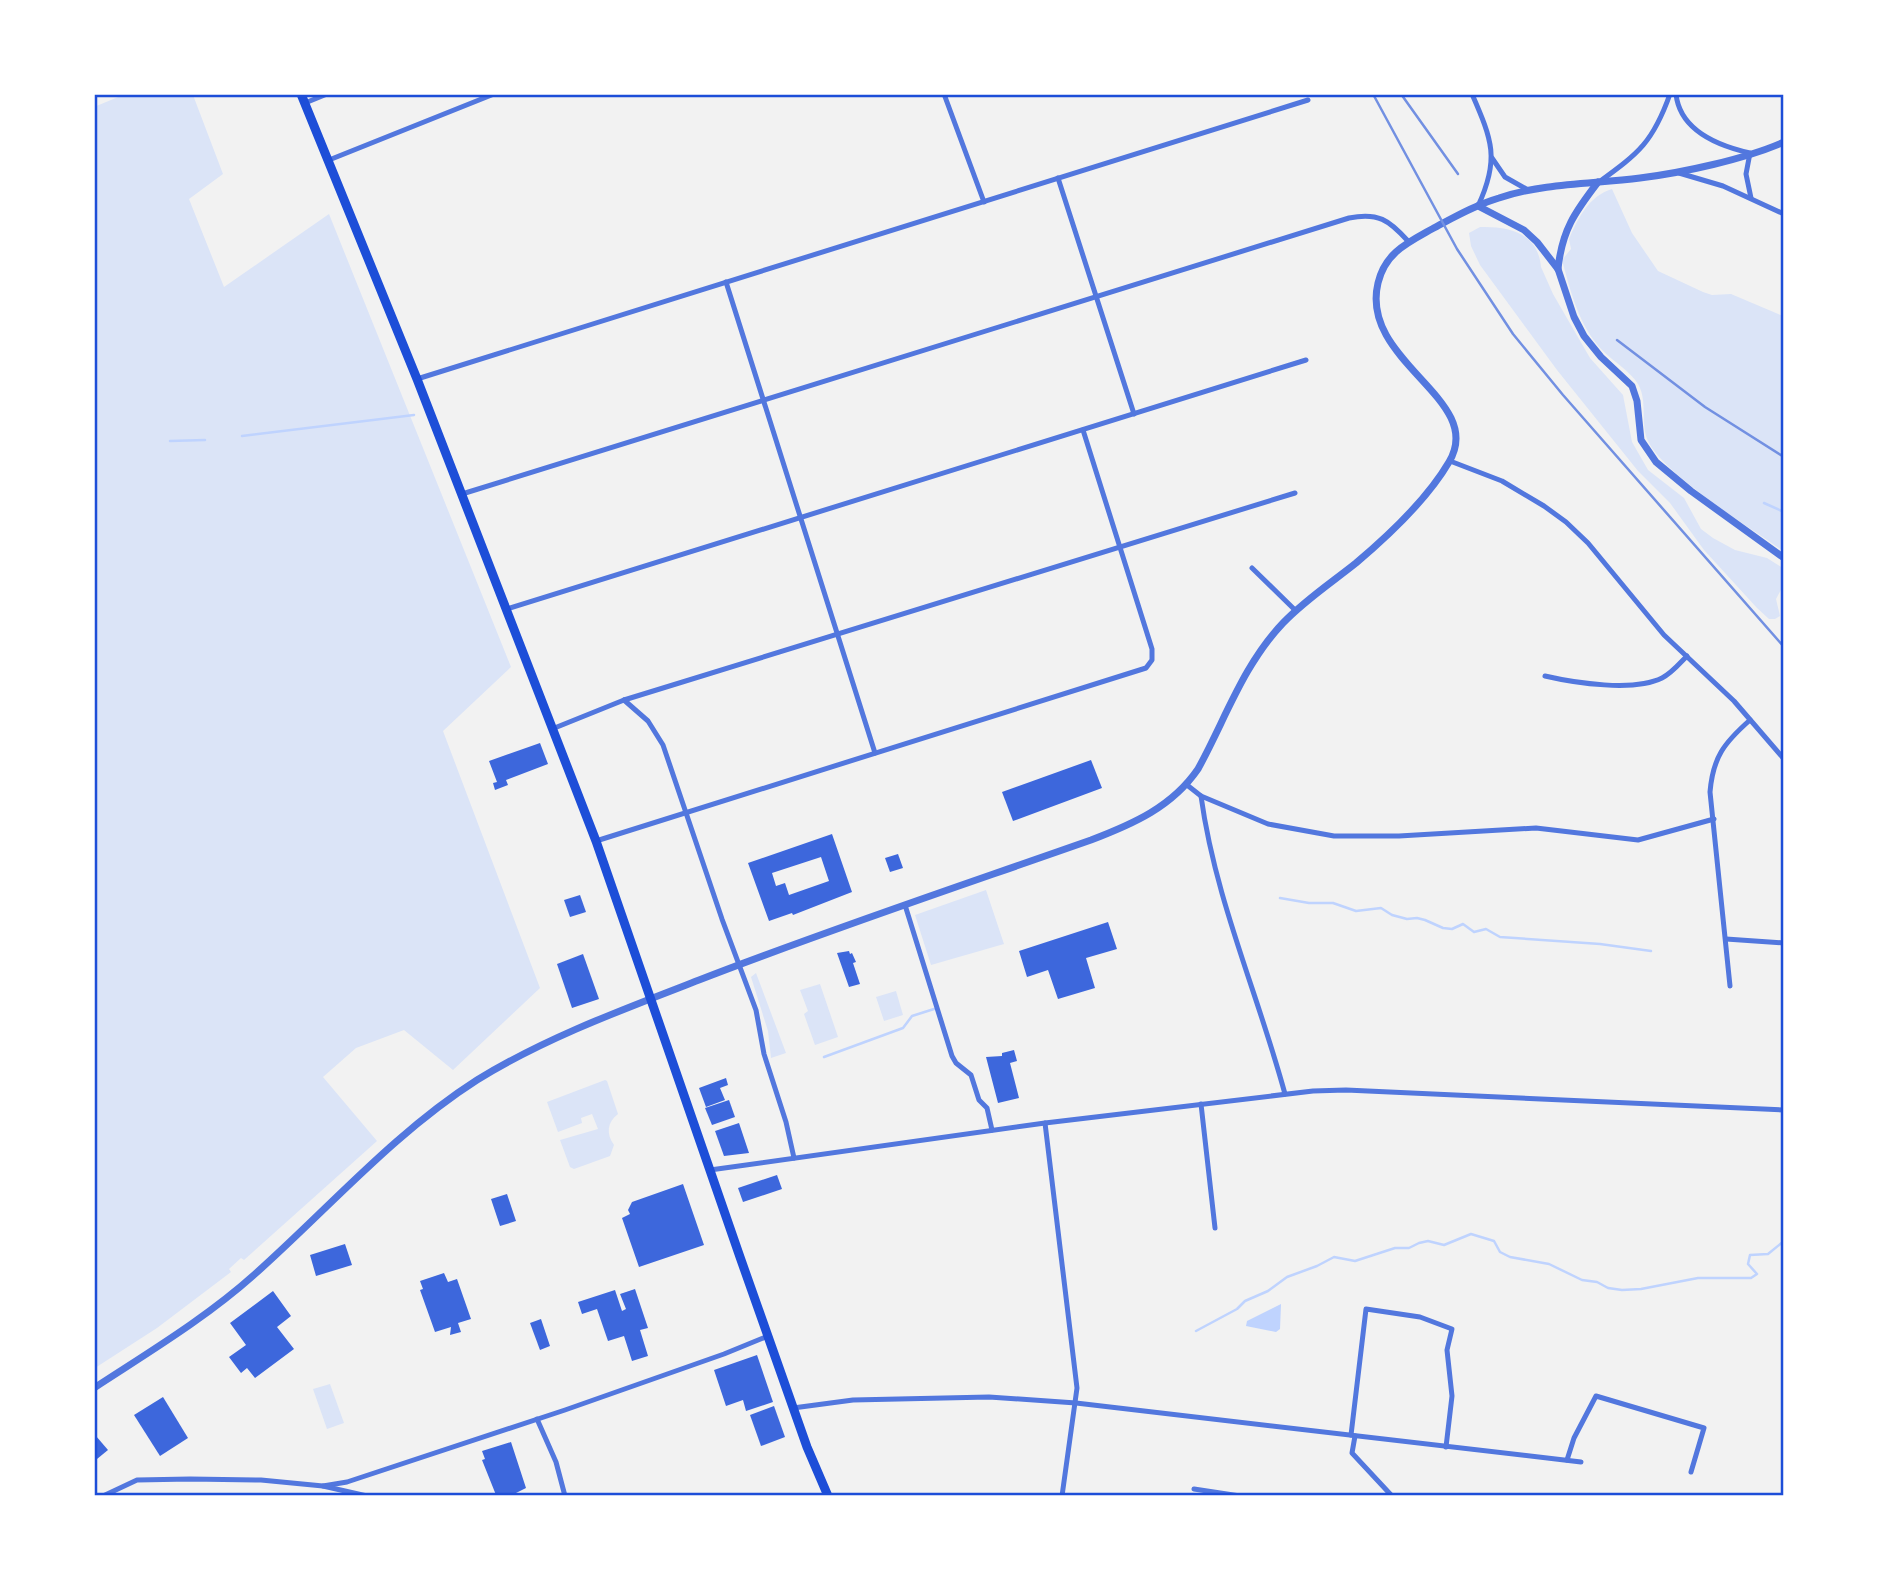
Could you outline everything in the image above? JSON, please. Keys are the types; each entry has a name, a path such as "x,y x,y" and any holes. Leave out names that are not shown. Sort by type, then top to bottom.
{"main road":[{"path":"303,99 417,380 596,841 793,1408 828,1496"}],"street":[{"path":"303,99 327,94"},
{"path":"329,160 494,94"},
{"path":"944,94 985,202"},
{"path":"1472,94 1489,138 1492,158 1487,186 1478,206"},
{"path":"1558,269 1563,236 1569,222 1598,182 1637,154 1647,143 1656,130 1670,94"},
{"path":"1676,94 1681,114 1699,131 1723,145 1750,153"},
{"path":"417,380 1308,100"},
{"path":"94,1388 223,1301 397,1142 452,1097 498,1068 549,1042 650,999 740,964 1125,827 1153,812 1186,785 1198,769 1237,689 1256,657 1295,610 1378,543 1419,500 1450,461 1457,439 1452,418 1436,395 1392,347 1379,321 1377,295 1381,275 1392,254 1408,241 1500,197 1675,172 1783,142"},
{"path":"1750,153 1746,174 1751,198"},
{"path":"1492,158 1505,177 1530,191"},
{"path":"1675,172 1723,186 1783,214"},
{"path":"1058,178 1134,414"},
{"path":"1478,206 1524,230 1558,269 1574,317 1584,336 1601,358 1632,386 1637,401 1641,440 1656,462 1783,558"},
{"path":"462,494 1363,215 1383,219 1393,225 1408,241"},
{"path":"726,282 875,753"},
{"path":"507,609 1306,360"},
{"path":"596,841 1140,671 1150,665 1152,649 1083,430"},
{"path":"1450,461 1502,481 1566,522 1606,563 1647,617 1750,720 1783,759"},
{"path":"552,729 624,700 1295,493"},
{"path":"1252,568 1295,610"},
{"path":"1545,676 1563,680 1631,685 1663,677 1688,656"},
{"path":"624,700 639,712 656,732 686,811 756,1010 764,1054 786,1122 794,1158"},
{"path":"1730,986 1710,792 1715,763 1732,737 1750,720"},
{"path":"1186,785 1200,796 1268,824 1334,836 1536,828 1638,840 1714,819"},
{"path":"1200,796 1220,889 1284,1094"},
{"path":"905,905 952,1056 956,1063 971,1075 979,1100 986,1108 992,1130"},
{"path":"1726,939 1783,943"},
{"path":"710,1170 1045,1123 1284,1094 1346,1090 1783,1110"},
{"path":"1201,1104 1215,1228"},
{"path":"1045,1123 1075,1362 1076,1403 1062,1496"},
{"path":"1392,1496 1352,1453 1366,1309 1420,1317 1452,1329 1447,1350 1452,1396 1446,1447"},
{"path":"323,1486 359,1478 537,1419 688,1367 768,1336"},
{"path":"1567,1460 1574,1438 1596,1396 1704,1428 1692,1472"},
{"path":"793,1408 853,1400 989,1397 1076,1403 1581,1462"},
{"path":"537,1419 556,1462 565,1496"},
{"path":"103,1496 137,1480 236,1479 323,1486 367,1496"},
{"path":"1194,1489 1240,1496"}],"shaded area":[{"path":"123,95 193,95 223,174 189,199 224,287 329,214 511,667 443,731 540,988 453,1070 404,1030 356,1048 323,1077 377,1141 244,1260 241,1258 229,1269 231,1272 157,1328 95,1368 94,107"},
{"path":"1612,189 1632,233 1658,271 1703,292 1712,295 1731,294 1783,316 1783,551 1689,484 1657,454 1648,441 1644,427 1643,398 1638,384 1603,351 1582,320 1562,260 1571,249 1569,239 1585,209 1597,197"},
{"path":"1480,227 1511,230 1528,239 1534,246 1553,294 1590,358 1623,395 1632,442 1648,470 1684,498 1701,529 1713,538 1735,550 1767,558 1783,568 1783,586 1776,599 1780,616 1769,619 1704,550 1670,503 1638,471 1557,370 1480,265 1471,246 1469,233"},
{"path":"986,890 1004,944 931,965 915,915"},
{"path":"756,973 786,1053 771,1058 768,1031 751,977"},
{"path":"820,984 838,1037 815,1045 804,1014 808,1011 800,990"},
{"path":"896,991 903,1015 884,1021 876,997"},
{"path":"605,1080 618,1114 609,1128 614,1145 610,1156 574,1169 570,1167 560,1140 598,1129 592,1114 581,1118 582,1123 558,1132 547,1102"},
{"path":"330,1384 344,1423 327,1429 313,1389"}],"water":[{"path":"1281,1304 1280,1329 1276,1332 1246,1326 1247,1321"}],"building":[{"path":"540,743 548,764 506,780 508,785 495,790 493,783 497,782 489,761"},
{"path":"1091,760 1102,788 1013,821 1002,792"},
{"path":"832,834 852,892 793,915 792,913 769,921 748,863","holes":["821,857 829,881 789,895 785,883 776,886 772,873"]},
{"path":"898,854 903,868 890,872 885,858"},
{"path":"580,895 586,912 570,917 564,900"},
{"path":"1108,922 1117,949 1086,958 1095,988 1058,999 1048,970 1027,977 1019,951"},
{"path":"849,951 856,962 853,963 860,984 849,987 837,953"},
{"path":"583,954 599,999 572,1008 557,964"},
{"path":"1014,1050 1017,1061 1010,1063 1019,1098 998,1103 986,1057 1002,1056 1002,1053"},
{"path":"726,1078 728,1085 720,1088 725,1100 706,1107 699,1088"},
{"path":"729,1100 735,1117 712,1125 705,1108"},
{"path":"739,1123 749,1153 724,1156 715,1131"},
{"path":"777,1175 782,1189 743,1202 738,1188"},
{"path":"683,1184 704,1245 639,1267 622,1218 630,1214 628,1210 632,1202"},
{"path":"507,1194 516,1221 500,1226 491,1199"},
{"path":"345,1244 352,1265 316,1276 310,1255"},
{"path":"444,1273 448,1282 457,1279 471,1319 458,1323 461,1332 450,1335 451,1327 435,1332 420,1290 423,1289 420,1281"},
{"path":"635,1289 648,1328 640,1330 648,1356 632,1361 624,1336 608,1341 597,1309 582,1314 578,1302 615,1290 622,1311 626,1309 620,1294"},
{"path":"273,1291 291,1316 277,1327 294,1349 255,1378 247,1368 241,1373 229,1357 246,1345 230,1323"},
{"path":"541,1319 550,1346 540,1350 530,1323"},
{"path":"757,1355 773,1402 746,1411 743,1400 726,1406 714,1370"},
{"path":"163,1397 188,1438 160,1456 134,1415"},
{"path":"774,1406 785,1437 761,1446 750,1415"},
{"path":"96,1436 108,1450 97,1459 94,1457"},
{"path":"511,1442 526,1488 512,1495 496,1495 482,1460 485,1459 482,1451"}],"waterway":[{"path":"242,436 414,415"},
{"path":"170,441 205,440"},
{"path":"1764,503 1784,512"},
{"path":"1280,898 1309,903 1333,903 1356,911 1381,908 1392,915 1425,920 1443,928 1452,929 1463,924 1474,932 1486,929 1500,937 1600,944 1651,951"},
{"path":"824,1057 903,1028 912,1016 934,1009"},
{"path":"1196,1331 1237,1309 1245,1301 1268,1291 1287,1277 1334,1257 1355,1261 1428,1241 1444,1245 1471,1234 1494,1241 1500,1252 1510,1257 1549,1264 1582,1280 1622,1290 1698,1278 1751,1278 1757,1274 1748,1264 1750,1255 1768,1254 1784,1241"}],"railway":[{"path":"1373,94 1457,249 1513,334 1563,395 1784,647"},
{"path":"1401,94 1458,174"},
{"path":"1617,340 1705,407 1784,457"}]}
